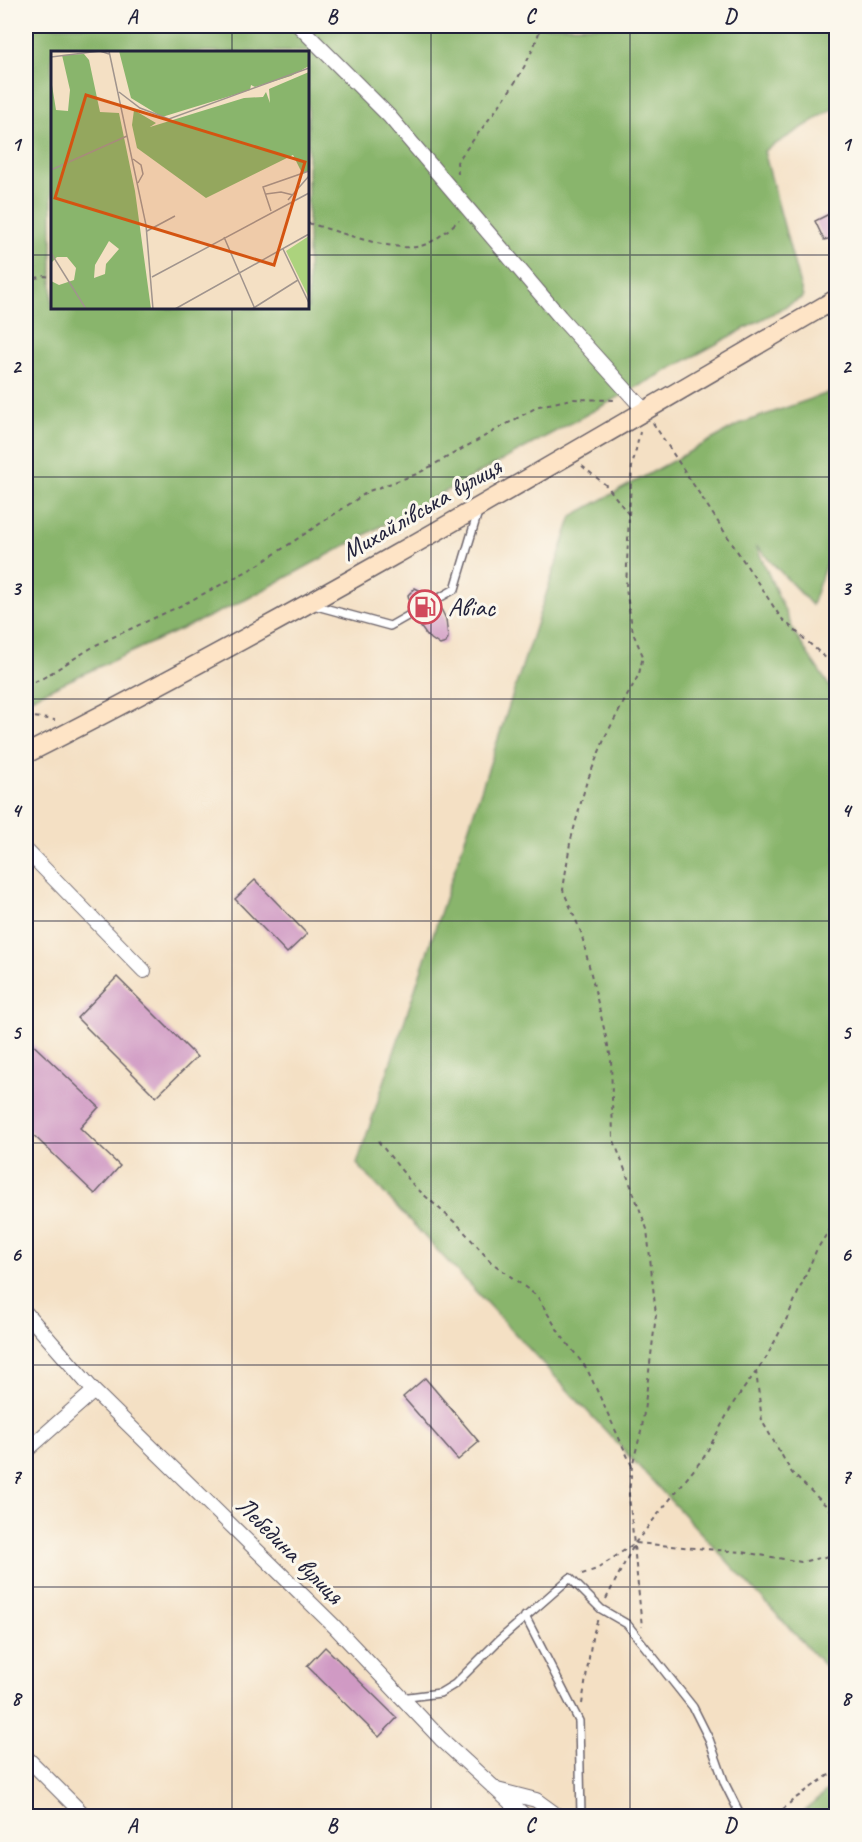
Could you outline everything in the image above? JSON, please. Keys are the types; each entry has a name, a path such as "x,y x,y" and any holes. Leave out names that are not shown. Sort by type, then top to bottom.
{"main road":[{"name":"Михайлівська вулиця","path":"26,754 155,688 308,604 567,455 641,407 837,299"}],"street":[{"path":"299,26 389,116 641,407"},
{"path":"26,850 144,971"},
{"name":"Лебедина вулиця","path":"26,1313 94,1391 334,1626 441,1739 525,1816"},
{"path":"26,1451 94,1391"},
{"path":"26,1757 85,1816"},
{"path":"495,1789 536,1800 558,1816"}],"lane":[{"path":"308,604 390,626 455,589 480,504"},
{"path":"402,1698 440,1693 455,1684 525,1616 570,1578 601,1609 627,1624 693,1707 709,1739 725,1785 741,1816"},
{"path":"525,1616 579,1721 581,1816"}],"path":[{"path":"460,198 457,162 515,86 537,42 542,26"},
{"path":"309,223 374,242 417,247 445,233 470,210"},
{"path":"26,280 51,277"},
{"path":"26,686 96,645 182,605 255,567 369,491 417,474 539,406 572,399 598,397 641,407 781,618 837,667"},
{"path":"641,407 632,467 626,589 633,633 643,656 639,674 606,735 586,784 570,843 563,890 581,932 611,1058 614,1138 647,1229 657,1315 642,1428 632,1466 629,1494 640,1615 646,1650"},
{"path":"567,455 607,486 629,515"},
{"path":"378,1141 414,1186 460,1227 491,1262 537,1296 560,1334 587,1369 632,1466"},
{"path":"579,1721 592,1638 601,1609 621,1575 635,1543 704,1457 734,1402 756,1371 788,1316 816,1251 837,1219"},
{"path":"756,1371 762,1421 792,1473 837,1515"},
{"path":"570,1578 597,1569 635,1543 742,1552 801,1562 829,1556 837,1551"},
{"path":"776,1816 793,1800 837,1770"}],"green space":[{"path":"26,26 836,26 836,107 764,151 803,297 245,600 26,700"},
{"path":"828,393 836,396 836,534 812,605 756,546 796,636 836,696 836,1678 357,1164 572,516 742,423"},
{"path":"836,1783 836,1816 799,1816"}],"building":[{"path":"837,210 837,237 824,240 815,221"},
{"path":"415,588 431,596 411,608 408,595"},
{"path":"439,605 446,619 448,638 446,643 440,645 427,636 415,619"},
{"path":"255,880 307,934 287,953 235,899"},
{"path":"117,977 197,1057 156,1097 77,1018"},
{"path":"26,1038 99,1107 80,1128 120,1166 95,1194 26,1128"},
{"path":"425,1378 479,1442 458,1460 403,1397"},
{"path":"325,1647 397,1718 379,1737 307,1666"}],"place":[{"name":"Авіас","path":"425,607"}]}
